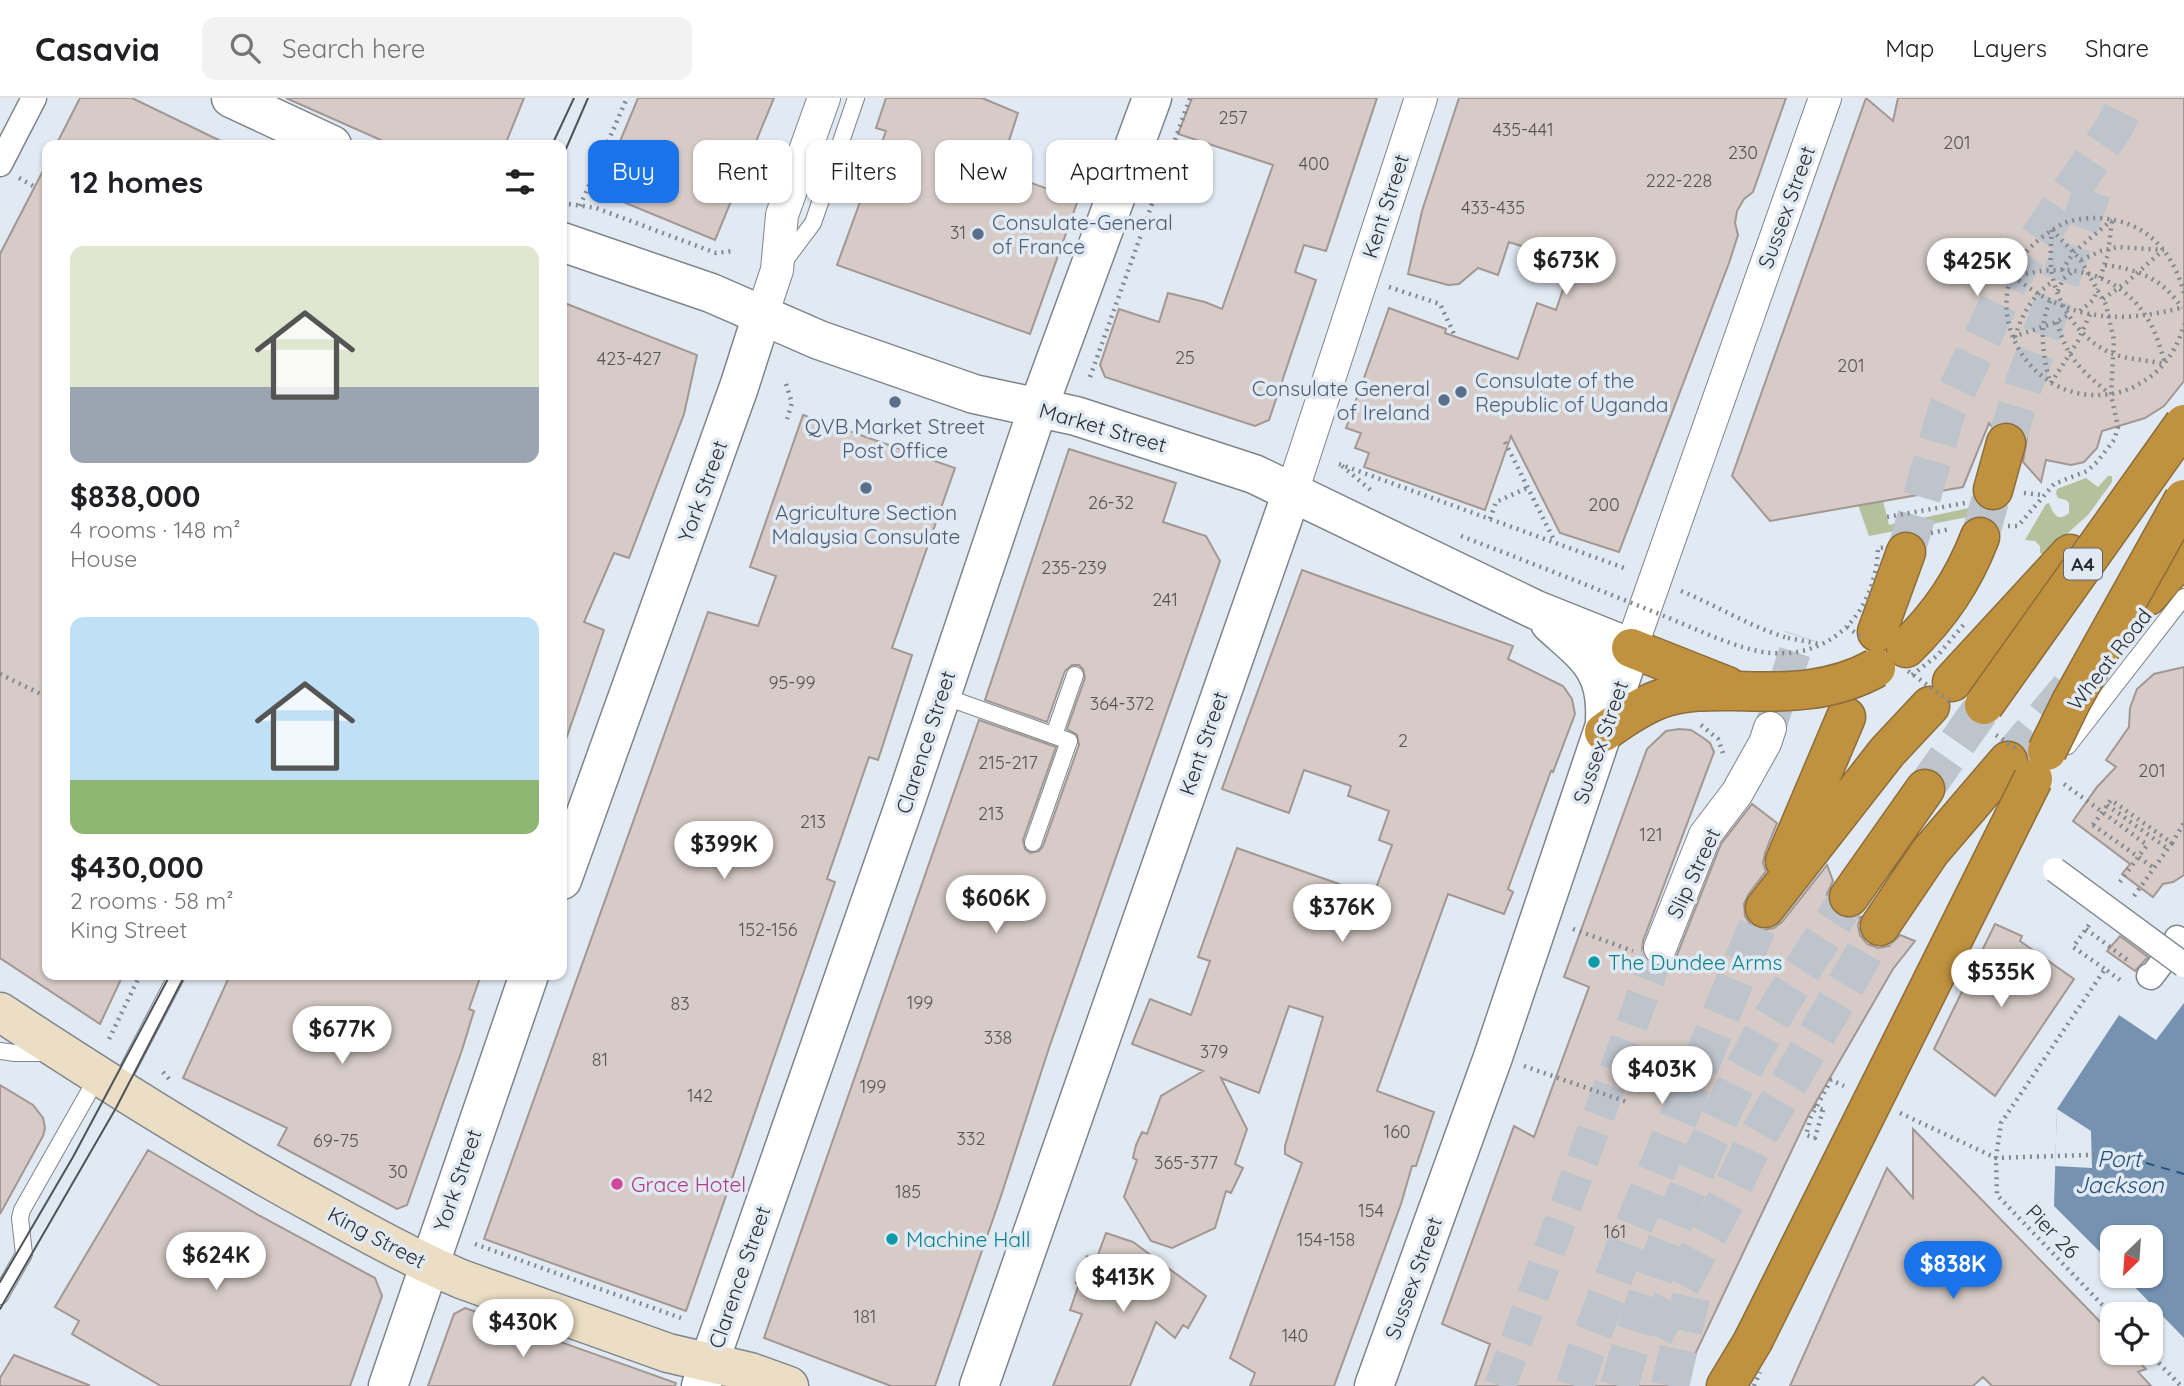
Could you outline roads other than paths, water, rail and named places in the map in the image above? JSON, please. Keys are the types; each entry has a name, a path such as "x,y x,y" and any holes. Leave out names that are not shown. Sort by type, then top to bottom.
{"highway":[{"name":"A4","path":"1984,705 2184,424"},
{"path":"1604,732 1635,709 1661,697 1696,690 1788,693 1842,683 1940,613 1968,568 1982,509 2006,443"},
{"path":"1726,1386 1753,1341 2039,760 2184,499"},
{"path":"1887,649 1896,550"},
{"path":"1846,717 1765,908 1887,751 2070,554"},
{"path":"2166,597 2184,554"},
{"path":"1631,648 1738,691"},
{"path":"1880,926 1930,852 2039,760"},
{"path":"1849,897 1925,789"}],"main road":[{"name":"King Street","path":"0,1012 108,1082 263,1176 428,1265 668,1353 705,1374 750,1372 789,1386"}],"street":[{"path":"0,164 34,98"},
{"path":"231,98 321,140"},
{"name":"York Street","path":"567,866 732,407 777,271 782,215 824,98"},
{"name":"Clarence Street","path":"705,1374 852,958 1038,408 1152,98"},
{"name":"Kent Street","path":"979,1386 1292,492 1421,98"},
{"name":"Sussex Street","path":"1374,1386 1493,1057 1631,648 1825,98"},
{"name":"Market Street","path":"567,244 711,293 819,340 975,394 1084,419 1254,474 1536,610 1631,648"},
{"path":"1536,610 1580,651 1604,683 1604,732"},
{"name":"Slip Street","path":"1652,951 1705,835 1737,793 1765,743 1770,728"},
{"path":"2056,870 2119,917 2176,952 2151,977 2141,983"},
{"name":"York Street","path":"388,1386 526,980"}],"lane":[{"path":"777,271 813,223 856,98"},
{"name":"Wheat Road","path":"2039,760 2166,597"},
{"path":"1054,736 1075,676"},
{"path":"940,695 1069,740 1033,843"},
{"path":"0,1296 24,1254 20,1218 22,1210 174,980"},
{"path":"0,1051 27,1054 62,1052"}],"water":[{"name":"Port Jackson","path":"2184,1003 2184,1338 2163,1316 2163,1302 2149,1302 2136,1288 2163,1288 2163,1225 2100,1225 2100,1252 2054,1206 2057,1109 2119,1015 2156,1040"}],"tunnel":[{"path":"1906,552 1946,413 2010,280 2113,129 2129,98"},
{"path":"2006,443 2097,177"},
{"path":"1980,537 1993,490"},
{"path":"1770,728 1800,636"},
{"path":"2008,761 2072,685"},
{"path":"1925,789 1984,705"},
{"path":"1619,1386 1646,1298 1678,1212 1715,1128 1767,1027 1849,897"},
{"path":"1575,1386 1626,1245 1765,908"},
{"path":"1654,1335 1754,1143 1880,926"},
{"path":"1500,1386 1660,948"},
{"path":"1670,1386 1691,1297"}],"tram line":[{"path":"554,140 574,98"},
{"path":"567,146 588,98"},
{"path":"0,1282 73,1157 167,980"},
{"path":"0,1309 116,1108 182,980"}],"place":[{"name":"Consulate-General of France","path":"978,234"},
{"name":"Consulate of the Republic of Uganda","path":"1461,392"},
{"name":"Consulate General of Ireland","path":"1444,400"},
{"name":"QVB Market Street Post Office","path":"895,402"},
{"name":"Agriculture Section Malaysia Consulate","path":"866,488"},
{"name":"The Dundee Arms","path":"1594,962"},
{"name":"Grace Hotel","path":"617,1184"},
{"name":"Machine Hall","path":"892,1239"}]}
